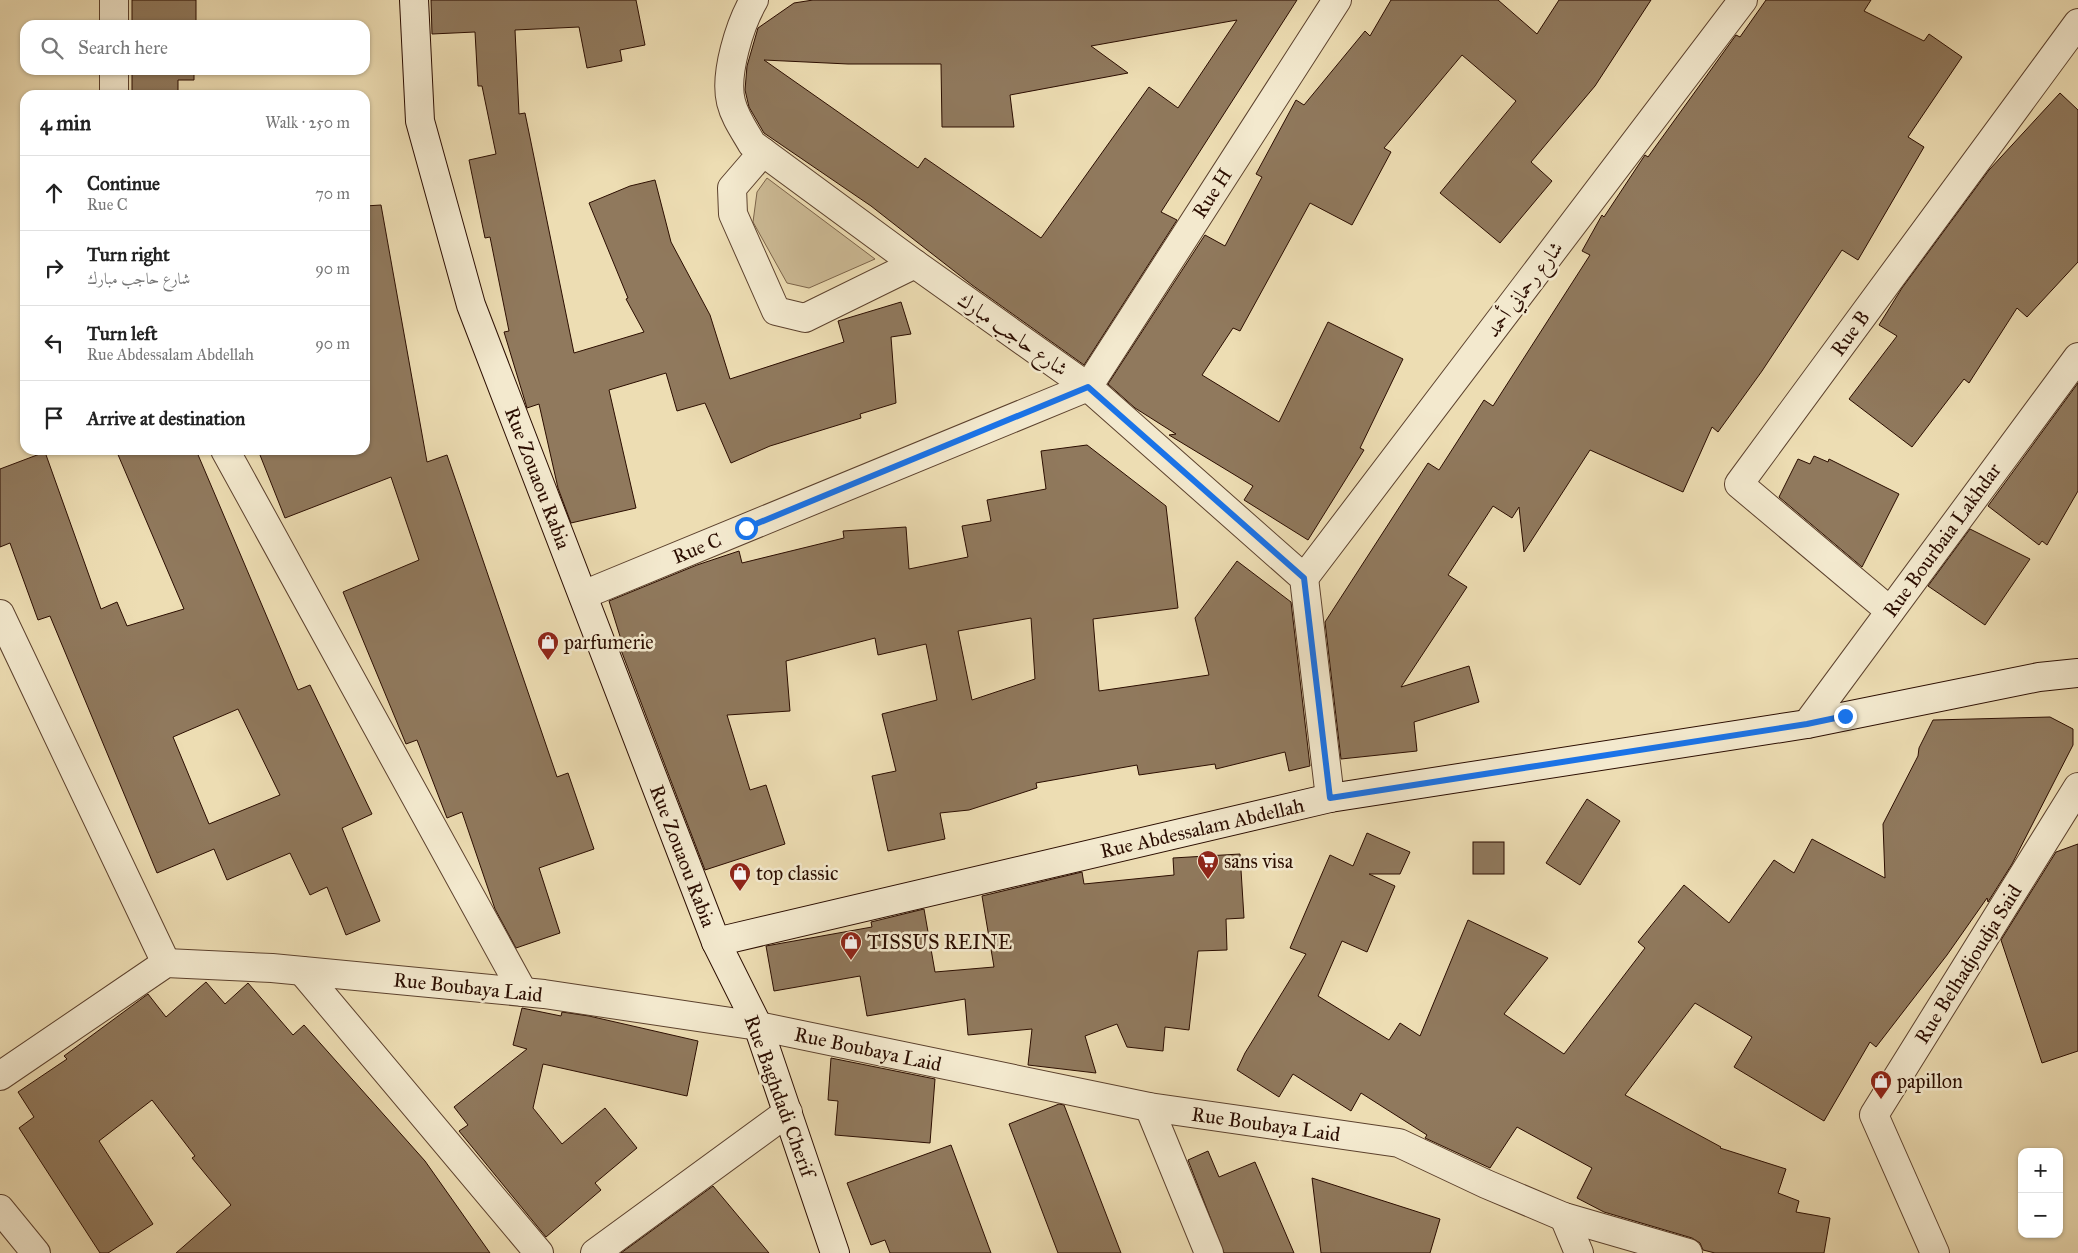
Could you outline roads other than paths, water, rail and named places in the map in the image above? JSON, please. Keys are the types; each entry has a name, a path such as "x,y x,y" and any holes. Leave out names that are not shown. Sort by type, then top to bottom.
{"street":[{"path":"114,0 114,20"},
{"name":"Rue Zouaou Rabia","path":"414,0 420,121 471,305 716,942"},
{"name":"شارع حاجب مبارك","path":"754,0 746,13 735,50 731,73 731,100 738,121 752,144 914,264 1088,387 1304,578"},
{"name":"Rue H","path":"1088,387 1337,0"},
{"name":"شارع رحماني أحمد","path":"1304,578 1743,0"},
{"name":"Rue B","path":"1890,611 1739,484 2078,23"},
{"path":"114,75 114,90"},
{"path":"763,152 732,188 733,214 776,311 805,318 914,264"},
{"name":"Rue Bourbaia Lakhdar","path":"1807,724 2078,357"},
{"name":"Rue C","path":"583,595 1088,387"},
{"path":"229,455 523,992"},
{"path":"1304,578 1330,798"},
{"path":"0,614 166,963 0,1076"},
{"name":"Rue Abdessalam Abdellah","path":"716,942 1330,798 1807,724 2039,677 2078,673"},
{"name":"Rue Belhadjoudja Said","path":"1935,1253 1874,1115 2078,787"},
{"name":"Rue Baghdadi Cherif","path":"716,942 758,1026 835,1253"},
{"name":"Rue Boubaya Laid","path":"166,963 302,971 523,992 758,1026 1149,1107 1399,1143 1486,1184 1564,1217 1688,1253"},
{"path":"302,971 539,1253"},
{"path":"1149,1107 1209,1253"},
{"path":"595,1253 788,1112"},
{"path":"0,1209 36,1253"},
{"path":"1564,1217 1579,1253"}],"place":[{"name":"parfumerie","path":"548,661"},
{"name":"sans visa","path":"1208,880"},
{"name":"top classic","path":"740,892"},
{"name":"TISSUS REINE","path":"851,961"},
{"name":"papillon","path":"1881,1100"}]}
